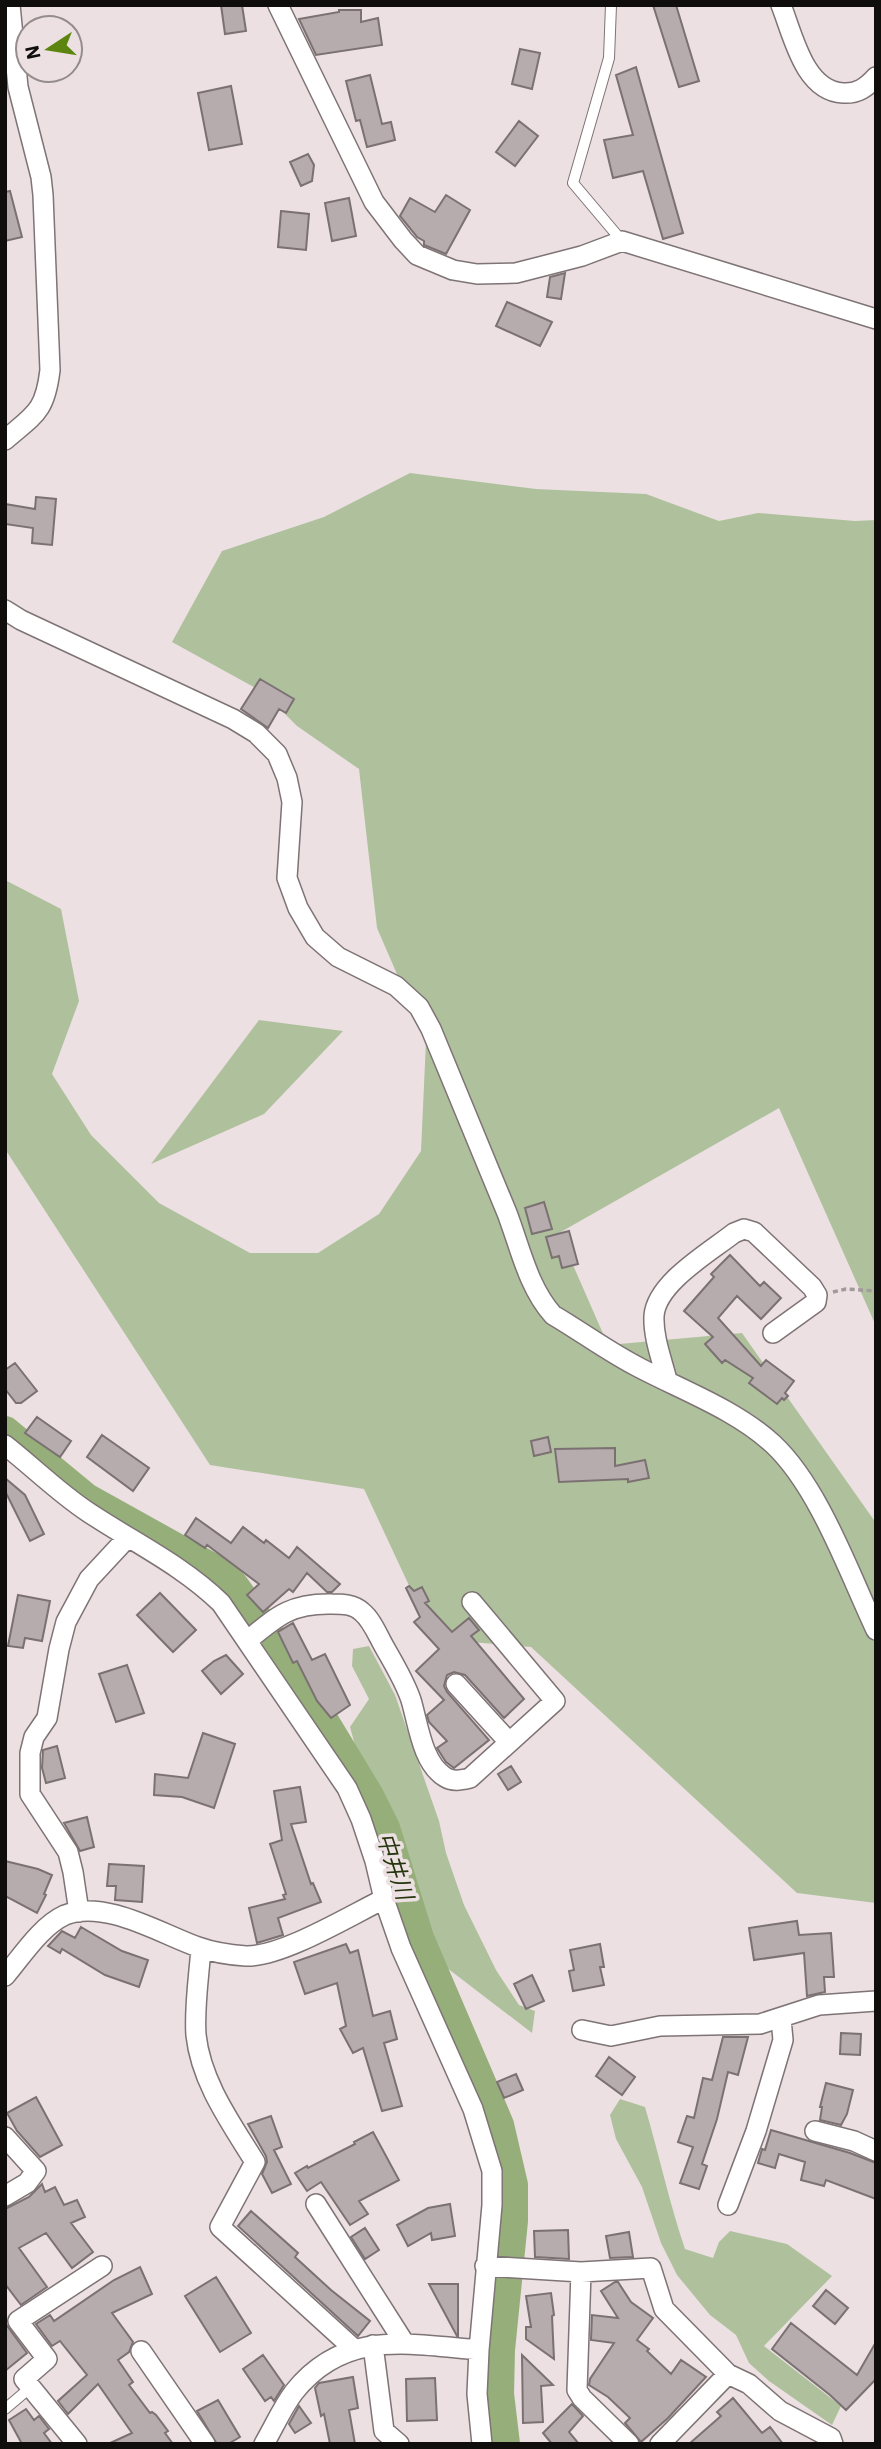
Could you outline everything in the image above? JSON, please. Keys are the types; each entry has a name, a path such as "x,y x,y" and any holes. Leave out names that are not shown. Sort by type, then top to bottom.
{"street":[{"path":"5,440 39,411 47,393 50,370 43,195 41,177 18,87 10,5"},
{"path":"278,5 374,202 417,255 453,270 477,274 516,273 582,256 622,241 876,320"},
{"path":"781,5 807,68 820,85 835,93 851,93 866,88 876,78"},
{"path":"5,610 21,620 233,719 256,733 277,754 287,778 292,802 287,878 298,908 315,937 338,957 396,986 419,1007 431,1029 543,1303 553,1315 638,1367 745,1423 775,1446 816,1500 876,1630"},
{"path":"667,1380 655,1330 654,1315 658,1301 671,1282 734,1233 744,1230 754,1232 812,1287 817,1296 816,1302 773,1333"},
{"path":"5,1445 86,1511 204,1587 221,1603 250,1638 347,1788 361,1819 384,1899 406,1960 473,2109 492,2172 490,2266 478,2350 477,2394 482,2444"},
{"path":"79,1912 68,1853 30,1794 30,1753 34,1737 47,1717 59,1648 71,1612 89,1579 128,1537"},
{"path":"250,1638 273,1620 298,1606 310,1603 342,1604 361,1611 410,1696 429,1757 443,1776 453,1781 470,1777 555,1701 472,1602"},
{"path":"456,1684 509,1742"},
{"path":"5,1976 47,1928 64,1916 79,1912 100,1911 201,1948 244,1956 266,1955 384,1899"},
{"path":"201,1948 196,2034 201,2061 215,2094 255,2162 220,2227 364,2347 384,2431 399,2444"},
{"path":"582,2030 611,2036 660,2026 760,2024 819,2005 876,2001"},
{"path":"729,2205 756,2131 783,2040 781,2019"},
{"path":"815,2132 854,2141 876,2151"},
{"path":"5,2137 36,2171 27,2182 5,2196"},
{"path":"316,2204 405,2344"},
{"path":"77,2444 24,2379 47,2360 18,2320 102,2266"},
{"path":"490,2266 580,2272 651,2268 664,2309 728,2374 749,2384 780,2411 831,2438 832,2444"},
{"path":"580,2272 577,2390 629,2444"},
{"path":"264,2444 294,2393 318,2367 332,2357 364,2347 405,2344 478,2350"},
{"path":"141,2351 205,2444"},
{"path":"660,2444 728,2374"}],"lane":[{"path":"611,5 608,58 573,183 622,241"},
{"path":"5,2409 31,2386"}],"path":[{"path":"817,1296 846,1289 876,1291"}],"green space":[{"path":"410,473 536,489 646,494 719,521 758,513 855,521 876,520 876,1326 779,1108 559,1233 608,1345 742,1333 876,1523 876,1903 797,1893 531,1647 434,1639 364,1489 210,1465 5,1149 5,880 61,909 79,1001 52,1074 91,1135 159,1203 250,1253 318,1253 379,1214 421,1151 426,1041 377,928 359,769 297,726 263,692 172,642 222,551 324,517"},
{"path":"259,1020 343,1031 264,1114 151,1164"},
{"path":"369,1646 395,1695 439,1821 446,1853 464,1905 496,1970 519,2005 535,2011 532,2033 438,1961 392,1837 378,1789 358,1756 350,1727 369,1699 352,1666 353,1649"},
{"path":"620,2099 645,2107 685,2249 713,2258 719,2242 730,2231 787,2244 832,2276 764,2346 841,2406 832,2425 769,2381 749,2363 736,2335 710,2315 677,2275 661,2243 642,2187 616,2139 610,2115"}],"building":[{"path":"221,5 242,5 246,31 225,34"},
{"path":"653,5 676,5 699,81 679,87"},
{"path":"339,10 361,10 361,22 378,18 382,45 316,55 299,19"},
{"path":"520,49 540,53 532,89 512,84"},
{"path":"636,67 683,233 663,239 643,171 613,178 604,140 633,135 616,75"},
{"path":"370,75 382,124 391,122 395,140 367,147 360,120 356,121 346,81"},
{"path":"231,86 242,144 209,150 198,93"},
{"path":"519,121 538,136 515,166 496,152"},
{"path":"308,154 314,165 312,181 301,186 290,162"},
{"path":"10,191 22,237 5,241 5,192"},
{"path":"446,195 470,210 446,254 424,245 424,241 417,237 400,216 410,198 435,212"},
{"path":"349,198 356,236 332,241 325,203"},
{"path":"281,211 309,214 306,250 278,247"},
{"path":"565,273 561,299 547,297 550,277"},
{"path":"507,302 552,322 540,346 496,326"},
{"path":"36,497 56,499 52,545 32,543 33,528 5,524 5,504 35,509"},
{"path":"260,679 294,699 286,713 279,709 268,728 241,709"},
{"path":"544,1202 552,1229 532,1234 525,1208"},
{"path":"569,1231 578,1264 562,1268 559,1256 552,1258 546,1237"},
{"path":"730,1255 760,1286 764,1282 781,1298 761,1319 737,1296 718,1318 761,1366 766,1360 794,1381 785,1393 788,1396 777,1404 749,1383 753,1378 725,1360 722,1363 705,1344 713,1337 684,1311 714,1277 711,1274"},
{"path":"15,1363 37,1391 21,1403 16,1403 5,1389 5,1370"},
{"path":"37,1417 71,1441 60,1457 25,1433"},
{"path":"102,1435 149,1468 133,1491 87,1457"},
{"path":"548,1437 551,1452 534,1456 531,1441"},
{"path":"615,1448 615,1466 645,1460 649,1478 628,1482 628,1479 559,1482 555,1449"},
{"path":"5,1478 25,1495 44,1534 30,1541 5,1491"},
{"path":"196,1518 231,1543 243,1527 289,1558 297,1547 340,1584 332,1592 327,1592 307,1573 293,1592 289,1589 263,1612 247,1595 259,1584 207,1545 205,1548 185,1535"},
{"path":"409,1586 414,1591 422,1587 429,1601 425,1603 452,1632 469,1618 479,1630 471,1636 524,1699 504,1718 465,1675 454,1672 447,1675 444,1686 447,1692 489,1740 454,1768 446,1762 437,1748 447,1741 429,1722 427,1715 444,1700 416,1671 439,1649 414,1622 420,1617 406,1588"},
{"path":"160,1593 196,1630 173,1652 137,1615"},
{"path":"18,1595 50,1601 42,1641 25,1638 23,1648 8,1646"},
{"path":"293,1623 312,1660 325,1654 350,1705 331,1718 317,1701 297,1661 293,1663 278,1632"},
{"path":"226,1655 243,1674 221,1694 202,1671"},
{"path":"127,1665 144,1713 116,1722 99,1674"},
{"path":"203,1733 235,1744 214,1808 182,1797 154,1795 155,1774 188,1778"},
{"path":"57,1746 65,1778 46,1783 42,1768 43,1750"},
{"path":"511,1766 521,1782 508,1790 498,1774"},
{"path":"300,1787 306,1822 291,1824 311,1884 313,1883 321,1902 278,1918 283,1935 257,1943 249,1908 285,1899 283,1895 286,1894 270,1844 282,1840 274,1791"},
{"path":"87,1817 94,1847 80,1851 64,1823"},
{"path":"5,1861 52,1875 37,1913 5,1896"},
{"path":"109,1864 144,1866 142,1902 115,1900 116,1886 107,1886"},
{"path":"797,1921 799,1935 831,1933 834,1977 824,1977 825,1992 807,1996 804,1953 754,1960 749,1928"},
{"path":"81,1927 122,1951 148,1960 139,1987 105,1975 62,1949 60,1953 48,1946 62,1931 75,1938"},
{"path":"346,1944 350,1953 358,1950 373,2016 390,2011 397,2039 384,2043 402,2106 382,2111 363,2048 353,2053 340,2029 346,2026 337,1983 305,1994 294,1962"},
{"path":"600,1944 604,1967 600,1967 604,1985 573,1991 569,1971 574,1970 570,1950"},
{"path":"532,1975 544,2001 526,2009 514,1984"},
{"path":"841,2033 861,2034 860,2055 840,2054"},
{"path":"723,2037 748,2037 738,2075 728,2072 717,2119 702,2164 707,2166 699,2189 680,2183 693,2147 678,2142 687,2116 694,2118 703,2078 712,2080"},
{"path":"609,2057 635,2077 622,2095 596,2076"},
{"path":"516,2074 523,2090 504,2098 497,2082"},
{"path":"826,2083 853,2090 847,2114 841,2125 820,2120"},
{"path":"36,2097 62,2145 40,2157 17,2131 7,2113"},
{"path":"271,2116 282,2147 274,2150 291,2184 272,2193 262,2174 267,2162 266,2156 248,2124"},
{"path":"771,2130 876,2163 876,2199 826,2180 824,2186 801,2180 805,2162 779,2154 775,2168 758,2163"},
{"path":"373,2132 399,2180 359,2201 368,2214 350,2225 321,2182 307,2191 295,2173 355,2144 354,2142"},
{"path":"42,2184 45,2192 55,2187 64,2205 77,2200 85,2217 71,2223 93,2252 72,2268 46,2233 19,2248 47,2287 21,2305 5,2284 5,2209 29,2197"},
{"path":"450,2204 455,2236 432,2240 431,2233 408,2246 397,2225 428,2208"},
{"path":"251,2211 298,2253 295,2257 370,2321 358,2336 238,2226"},
{"path":"365,2228 379,2250 365,2259 351,2237"},
{"path":"568,2230 569,2259 535,2257 534,2231"},
{"path":"629,2232 633,2257 610,2258 606,2236"},
{"path":"140,2267 152,2294 112,2313 133,2342 129,2352 118,2360 133,2382 129,2385 168,2431 165,2433 173,2444 108,2444 132,2433 98,2384 68,2414 58,2401 87,2375 60,2341 52,2346 36,2324 50,2315 54,2321 114,2280"},
{"path":"216,2277 251,2333 220,2352 185,2296"},
{"path":"618,2282 631,2302 653,2318 637,2340 649,2349 647,2351 671,2374 681,2360 706,2377 668,2418 641,2442 625,2423 630,2418 608,2397 589,2385 590,2379 614,2343 591,2340 592,2315 618,2318 601,2291"},
{"path":"429,2284 458,2284 458,2336 457,2336"},
{"path":"826,2290 848,2308 835,2324 813,2306"},
{"path":"551,2293 554,2359 526,2339 526,2327 531,2327 526,2296"},
{"path":"5,2323 27,2353 5,2371"},
{"path":"791,2323 857,2375 876,2342 876,2379 846,2410 772,2349"},
{"path":"263,2355 284,2385 274,2401 271,2397 265,2401 243,2369"},
{"path":"522,2355 553,2385 541,2386 543,2422 523,2423"},
{"path":"353,2377 358,2408 349,2410 355,2444 330,2444 315,2388 319,2383"},
{"path":"435,2378 437,2420 407,2421 406,2379"},
{"path":"733,2398 762,2433 770,2427 783,2444 689,2444 721,2416 717,2412"},
{"path":"218,2400 240,2437 228,2444 217,2444 197,2411"},
{"path":"572,2404 583,2416 569,2432 579,2444 552,2444 543,2433"},
{"path":"299,2406 311,2423 295,2433 289,2424"},
{"path":"26,2409 34,2420 39,2416 49,2429 44,2433 52,2444 22,2444 9,2420"}],"waterway":[{"name":"中井川","path":"5,1432 86,1499 219,1573 233,1586 282,1654 368,1796 384,1828 418,1938 498,2125 512,2185 512,2221 499,2350 498,2394 504,2444"}]}
